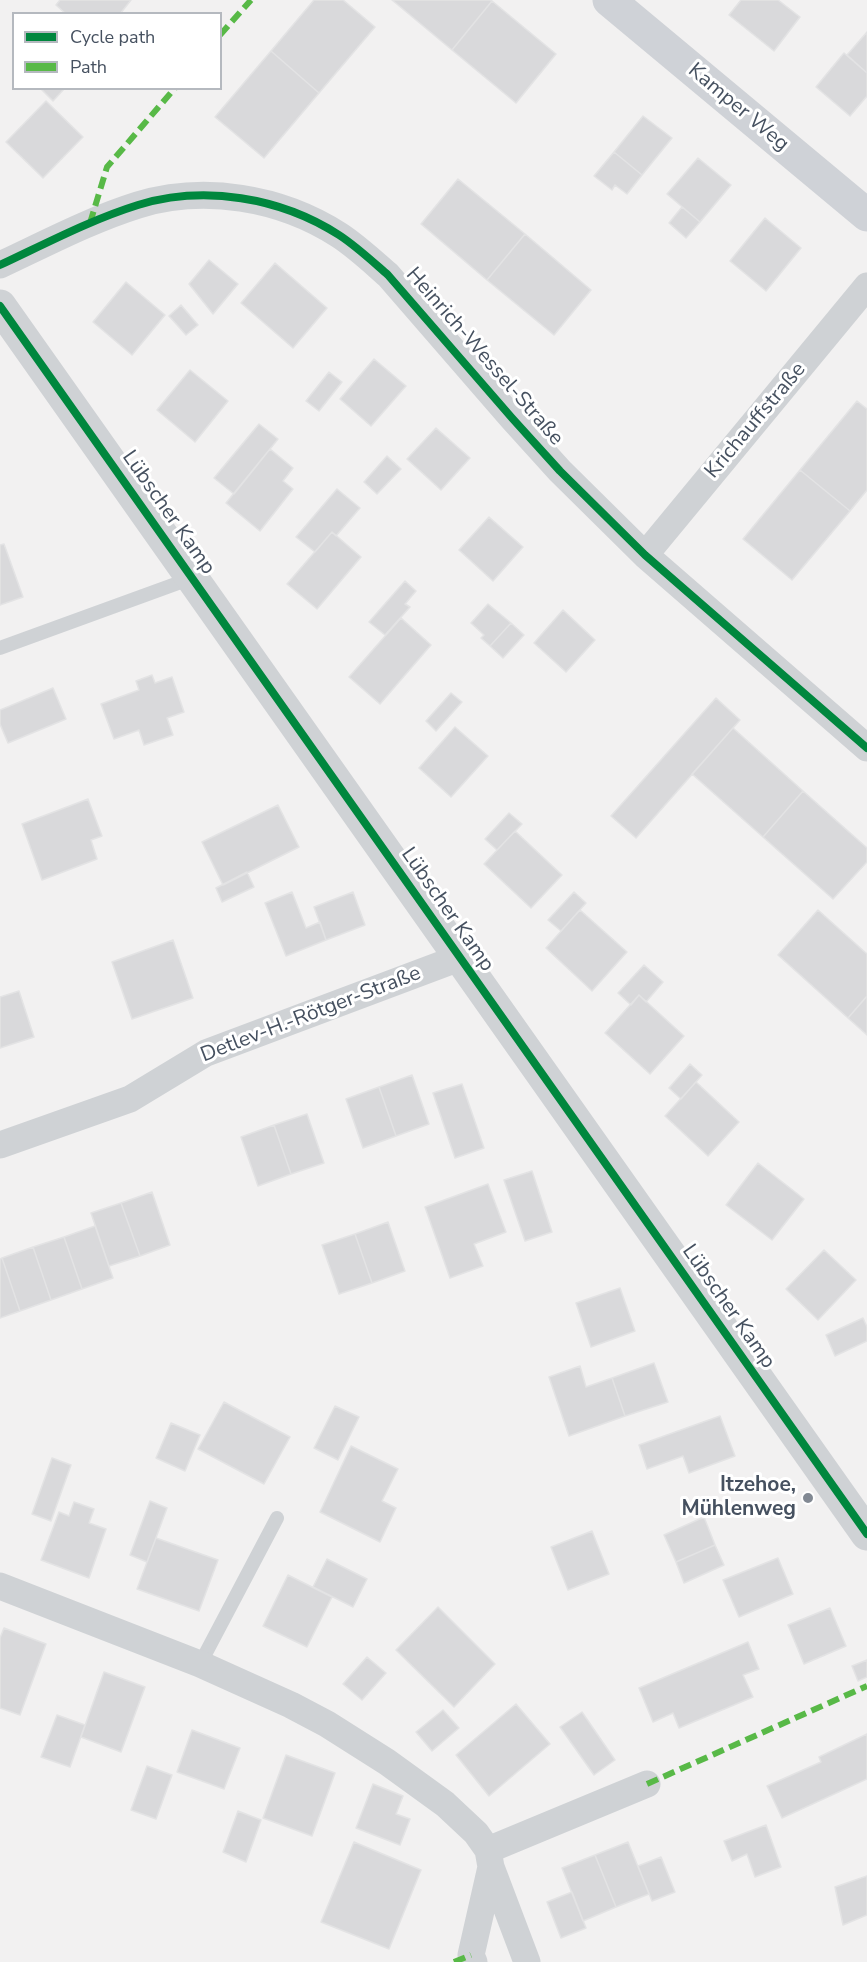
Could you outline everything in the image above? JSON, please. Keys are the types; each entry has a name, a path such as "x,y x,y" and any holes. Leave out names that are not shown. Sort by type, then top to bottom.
{"main road":[{"name":"Kamper Weg","path":"609,0 867,215"}],"street":[{"name":"Heinrich-Wessel-Straße","path":"0,265 138,205 180,196 240,198 277,206 313,220 339,235 388,275 560,471 645,555 867,748"},
{"name":"Krichauffstraße","path":"645,555 867,286"},
{"name":"Lübscher Kamp","path":"0,306 867,1534"},
{"name":"Detlev-H.-Rötger-Straße","path":"0,1144 130,1099 206,1053 459,958"},
{"path":"0,1586 201,1664 310,1714 387,1762 453,1811 476,1833 490,1858 527,1962"},
{"path":"490,1858 647,1784"},
{"path":"474,1962 471,1955 490,1858"}],"lane":[{"path":"0,648 192,578"},
{"path":"201,1664 277,1518"}],"building":[{"path":"60,0 131,0 122,12 64,12 56,5"},
{"path":"314,0 343,0 375,27 319,93 271,51"},
{"path":"392,0 490,0 492,1 452,50"},
{"path":"741,0 778,0 800,17 774,51 729,15"},
{"path":"492,1 556,54 516,103 452,50"},
{"path":"867,32 867,73 847,55"},
{"path":"271,51 319,93 264,158 215,117"},
{"path":"844,53 867,73 867,96 850,116 816,87"},
{"path":"42,90 63,90 53,101"},
{"path":"46,101 83,137 43,178 6,142"},
{"path":"643,116 672,138 642,175 614,152"},
{"path":"614,152 642,175 627,194 615,185 612,190 594,176"},
{"path":"698,158 731,185 700,222 667,194"},
{"path":"458,179 525,234 487,280 421,224"},
{"path":"682,207 700,222 686,238 669,223"},
{"path":"765,218 801,248 766,291 730,261"},
{"path":"525,234 591,290 554,335 487,280"},
{"path":"209,260 238,284 213,314 189,284"},
{"path":"275,263 327,308 293,348 241,303"},
{"path":"126,282 165,315 132,355 93,322"},
{"path":"181,305 198,325 186,335 169,316"},
{"path":"374,359 406,386 371,426 340,399"},
{"path":"190,370 228,401 195,442 157,410"},
{"path":"329,372 342,382 319,411 306,401"},
{"path":"857,401 867,409 867,490 850,511 800,470"},
{"path":"259,424 278,439 234,494 214,478"},
{"path":"436,428 470,458 441,490 407,459"},
{"path":"270,449 293,468 283,481 293,489 260,531 226,503"},
{"path":"387,456 401,469 377,494 364,482"},
{"path":"800,470 850,511 792,580 743,539"},
{"path":"337,489 360,508 336,536 332,532 315,552 296,537"},
{"path":"489,517 523,547 493,581 459,550"},
{"path":"332,532 361,557 317,609 287,584"},
{"path":"4,544 23,597 0,605 0,545"},
{"path":"405,581 416,591 405,604 410,607 385,635 369,622"},
{"path":"488,604 511,623 490,646 481,638 484,635 471,623"},
{"path":"563,610 595,640 566,672 534,643"},
{"path":"401,618 431,645 380,704 349,677"},
{"path":"511,623 524,635 503,658 490,646"},
{"path":"152,675 155,683 172,677 184,712 167,718 173,735 144,745 139,730 114,739 101,704 139,690 136,681"},
{"path":"53,688 66,719 8,743 0,724 0,710"},
{"path":"451,693 462,702 436,731 426,721"},
{"path":"716,698 740,720 636,838 611,816"},
{"path":"455,727 488,756 451,797 419,768"},
{"path":"733,728 803,791 763,837 692,774"},
{"path":"803,791 867,848 867,862 833,899 763,837"},
{"path":"88,799 102,836 91,840 97,859 42,880 22,824"},
{"path":"278,805 299,847 223,885 202,842"},
{"path":"509,813 522,824 497,850 485,839"},
{"path":"515,831 562,875 531,908 484,864"},
{"path":"247,872 254,887 222,902 216,888"},
{"path":"292,892 306,928 320,922 326,940 286,956 265,903"},
{"path":"353,892 365,925 326,940 314,907"},
{"path":"574,892 586,903 561,931 548,920"},
{"path":"580,910 627,952 592,991 546,948"},
{"path":"818,910 867,954 867,996 848,1018 778,955"},
{"path":"173,940 193,998 132,1019 112,962"},
{"path":"644,965 663,982 646,1002 639,995 631,1005 618,993"},
{"path":"19,991 34,1037 0,1048 0,997"},
{"path":"639,995 684,1036 650,1074 605,1033"},
{"path":"867,996 867,1035 848,1018"},
{"path":"690,1064 702,1075 681,1099 669,1088"},
{"path":"412,1075 429,1124 396,1136 379,1087"},
{"path":"696,1082 739,1122 708,1156 665,1116"},
{"path":"462,1084 484,1148 455,1158 433,1093"},
{"path":"379,1087 396,1136 363,1148 346,1099"},
{"path":"307,1114 324,1163 291,1174 274,1125"},
{"path":"274,1125 291,1174 258,1186 241,1137"},
{"path":"758,1163 804,1199 772,1240 726,1205"},
{"path":"532,1171 552,1232 525,1241 504,1180"},
{"path":"488,1184 506,1232 474,1244 483,1266 450,1278 425,1207"},
{"path":"152,1192 170,1245 140,1256 121,1203"},
{"path":"121,1203 140,1256 109,1266 91,1213"},
{"path":"388,1222 405,1271 372,1283 355,1234"},
{"path":"95,1226 113,1278 82,1289 64,1237"},
{"path":"355,1234 372,1283 339,1294 322,1245"},
{"path":"64,1237 82,1289 51,1300 33,1247"},
{"path":"33,1247 51,1300 20,1311 2,1258"},
{"path":"824,1250 856,1280 818,1320 786,1289"},
{"path":"2,1258 20,1311 0,1318 0,1259"},
{"path":"620,1288 635,1331 591,1347 576,1303"},
{"path":"863,1318 867,1327 867,1341 835,1356 826,1335"},
{"path":"654,1363 668,1402 625,1416 612,1378"},
{"path":"580,1366 586,1387 612,1378 625,1416 569,1436 549,1377"},
{"path":"224,1402 290,1437 264,1484 198,1449"},
{"path":"335,1406 359,1417 338,1460 314,1448"},
{"path":"720,1416 735,1456 689,1473 683,1456 647,1469 639,1445"},
{"path":"171,1423 200,1435 185,1471 156,1458"},
{"path":"351,1446 398,1469 382,1501 396,1508 380,1542 320,1512"},
{"path":"52,1458 71,1465 51,1521 32,1514"},
{"path":"150,1501 167,1508 147,1562 130,1555"},
{"path":"74,1502 94,1509 89,1523 106,1529 89,1578 41,1560 59,1512 69,1516"},
{"path":"704,1517 715,1545 676,1562 664,1535"},
{"path":"592,1531 609,1574 568,1590 551,1547"},
{"path":"156,1538 218,1560 199,1611 137,1589"},
{"path":"715,1545 724,1565 684,1583 676,1562"},
{"path":"778,1558 793,1594 739,1617 723,1580"},
{"path":"327,1559 367,1579 353,1607 313,1587"},
{"path":"288,1575 332,1597 307,1647 263,1626"},
{"path":"438,1607 495,1664 454,1707 396,1650"},
{"path":"830,1608 846,1646 804,1664 788,1625"},
{"path":"4,1628 46,1644 20,1715 0,1708 0,1638"},
{"path":"748,1642 759,1669 743,1675 753,1697 679,1728 673,1713 653,1722 639,1688"},
{"path":"367,1657 386,1673 362,1700 343,1684"},
{"path":"867,1660 867,1677 858,1681 852,1666"},
{"path":"104,1672 145,1687 121,1752 81,1737"},
{"path":"516,1704 550,1744 489,1796 456,1755"},
{"path":"443,1710 459,1728 432,1751 416,1732"},
{"path":"582,1712 615,1760 594,1775 560,1727"},
{"path":"57,1715 85,1725 70,1767 41,1757"},
{"path":"192,1730 240,1748 224,1789 177,1772"},
{"path":"867,1734 867,1779 782,1818 767,1786 821,1762 819,1757"},
{"path":"286,1755 335,1773 312,1836 263,1818"},
{"path":"147,1766 172,1775 156,1819 131,1810"},
{"path":"373,1784 403,1796 396,1814 410,1819 400,1845 356,1828"},
{"path":"238,1811 261,1820 246,1862 223,1852"},
{"path":"766,1825 781,1867 755,1877 747,1854 732,1861 724,1841"},
{"path":"354,1842 421,1870 389,1949 321,1922"},
{"path":"628,1842 649,1894 616,1907 595,1855"},
{"path":"595,1855 616,1907 583,1921 562,1868"},
{"path":"661,1857 675,1892 652,1901 638,1866"},
{"path":"867,1876 867,1915 843,1925 835,1887"},
{"path":"572,1892 586,1928 561,1938 547,1902"}],"marked path":[{"path":"222,33 251,0"},
{"path":"90,223 107,167 173,90"},
{"path":"647,1784 867,1686"},
{"path":"454,1962 471,1955"}],"cycle path":[{"path":"0,265 103,218 138,205 163,199 189,196 241,198 292,211 316,222 345,239 388,275 560,471 645,555 867,748"},
{"path":"0,306 867,1534"}],"place":[{"name":"Itzehoe, Mühlenweg","path":"808,1498"}]}
